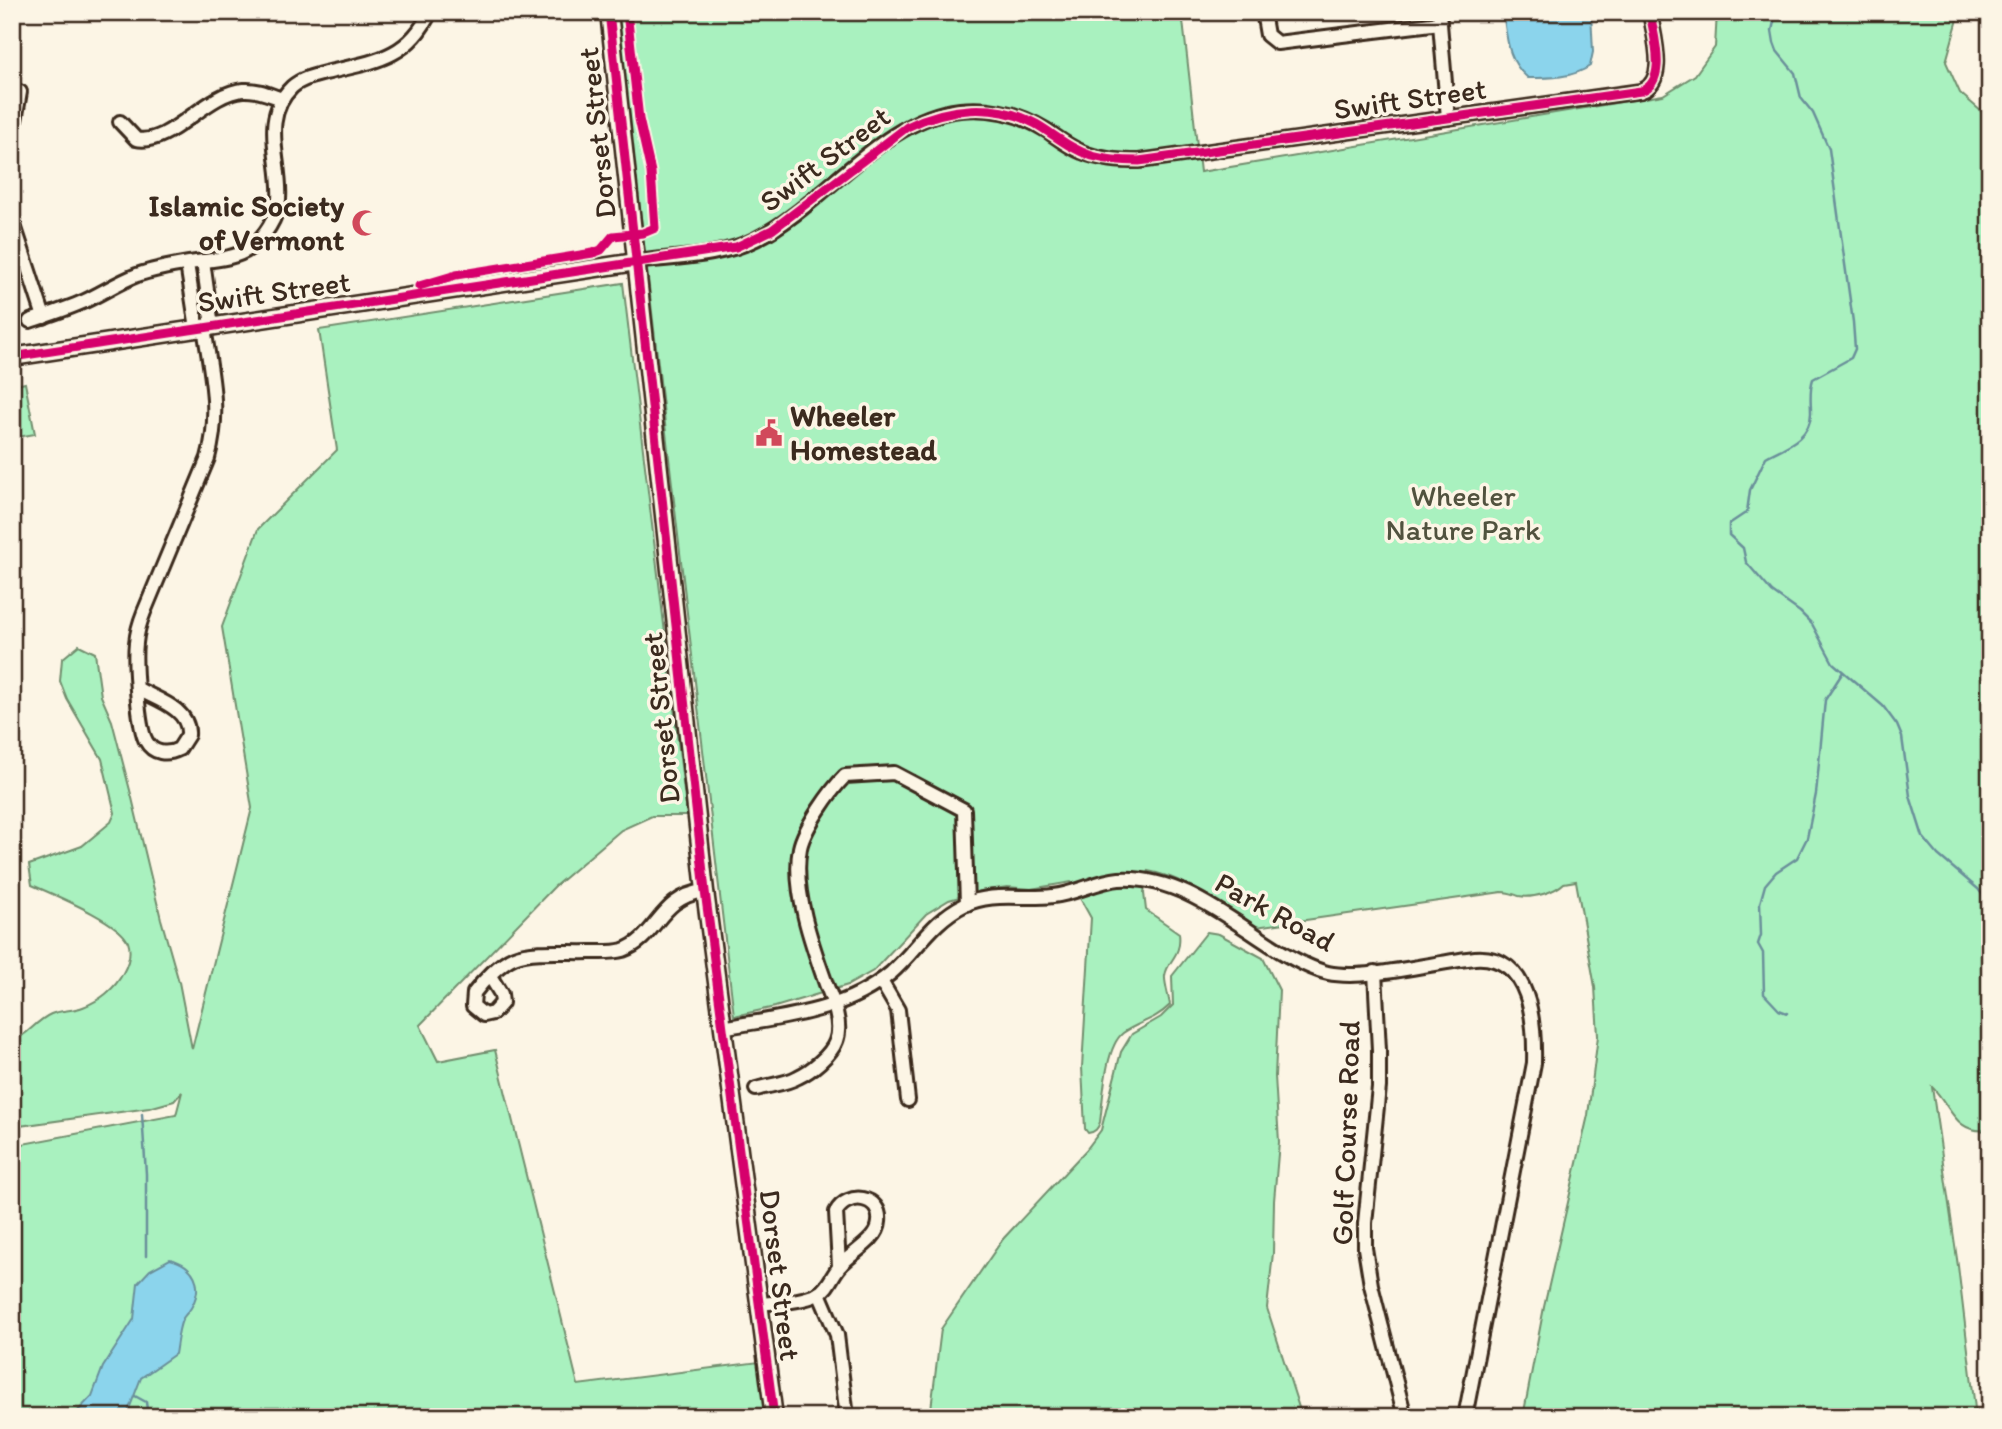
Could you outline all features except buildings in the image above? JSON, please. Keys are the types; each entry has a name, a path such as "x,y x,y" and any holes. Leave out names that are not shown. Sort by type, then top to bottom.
{"street":[{"path":"30,321 81,303 139,274 244,252 263,236 275,217 279,184 273,131 276,111 282,99 293,85 309,77 379,60 396,52 419,32 430,12"},
{"name":"Dorset Street","path":"608,12 705,891 774,1417"},
{"path":"1264,12 1267,35 1277,43 1440,18 1448,118"},
{"name":"Swift Street","path":"12,357 722,250 753,241 801,209 890,138 919,121 944,113 983,109 1009,114 1034,124 1091,156 1139,161 1641,91 1655,81 1657,66 1650,12"},
{"path":"120,122 136,139 149,140 217,99 233,93 257,91 282,99"},
{"path":"12,138 20,92"},
{"path":"12,219 44,317"},
{"path":"138,689 180,712 185,718 188,735 179,749 162,753 148,744 144,736 138,689 135,658 138,631 208,458 215,430 215,407 204,327 202,261"},
{"path":"187,264 204,327"},
{"path":"756,1089 797,1078 824,1058 837,1040 838,1023 834,1005 814,951 799,882 800,846 829,792 845,776 894,773 964,810 967,904"},
{"name":"Park Road","path":"722,1028 834,1005 859,995 881,981 902,962 942,919 967,904 1000,896 1052,897 1119,879 1151,881 1186,892 1307,966 1339,974 1375,972 1466,958 1492,959 1505,965 1517,976 1527,995 1533,1019 1534,1063 1465,1417"},
{"path":"490,976 508,961 522,955 614,951 628,947 639,940 667,908 680,898 705,891"},
{"name":"Golf Course Road","path":"1375,972 1379,1087 1365,1223 1365,1248 1371,1285 1405,1417"},
{"path":"881,981 898,1010 908,1100"},
{"path":"760,1304 805,1298 819,1293 827,1286 839,1266 873,1235 878,1227 878,1212 873,1204 865,1199 845,1201 836,1212 839,1266"},
{"path":"819,1293 837,1335 847,1417"}],"green space":[{"name":"Wheeler Nature Park","path":"617,12 1182,12 1200,172 1663,95 1695,75 1715,47 1717,12 1960,12 1946,62 1960,93 1990,119 1990,1130 1968,1128 1961,1123 1932,1087 1958,1266 1976,1417 1523,1417 1544,1307 1588,1115 1598,1036 1595,987 1576,881 1564,883 1537,896 1502,892 1256,927 1191,886 1148,871 1144,893 1146,910 1179,933 1178,948 1165,976 1170,1005 1123,1033 1117,1040 1106,1074 1100,1122 1096,1130 1088,1133 1085,1129 1082,1067 1091,918 1071,882 1031,889 1007,887 949,900 926,914 873,971 848,985 734,1016"},
{"path":"623,283 687,816 652,816 621,830 554,887 420,1025 438,1061 495,1050 578,1385 759,1362 764,1417 12,1417 12,1146 176,1115 182,1092 174,1101 149,1108 12,1127 12,1041 23,1036 51,1014 79,1008 101,998 120,979 129,954 128,942 112,926 85,909 32,885 29,865 82,846 111,822 115,813 102,759 67,699 60,681 62,659 79,645 95,653 101,696 112,721 132,798 179,982 192,1049 252,808 222,627 258,529 337,450 319,330"},
{"path":"25,383 35,434 12,438 12,386"},
{"path":"1207,932 1219,934 1263,958 1279,990 1275,1076 1279,1142 1267,1308 1302,1417 930,1417 941,1329 1003,1239 1086,1150 1101,1130 1121,1052 1132,1034 1161,1017 1173,1005 1172,976"}],"water":[{"path":"1503,12 1591,12 1593,52 1590,66 1568,75 1528,78 1512,56"},
{"path":"170,1259 191,1271 197,1283 195,1298 181,1324 175,1354 141,1378 126,1417 72,1417 92,1396 103,1367 134,1319 138,1283 150,1270"}],"waterway":[{"path":"1776,12 1772,31 1777,51 1795,73 1801,98 1813,113 1829,149 1855,349 1851,358 1813,379 1810,422 1807,429 1796,441 1766,457 1750,490 1747,512 1729,524 1729,535 1743,548 1746,562 1772,592 1812,624 1833,663 1883,706 1897,725 1902,737 1910,796 1923,837 1938,855 1978,889 1990,904"},
{"path":"1787,1013 1779,1010 1764,994 1763,953 1758,944 1761,935 1760,903 1765,885 1776,872 1797,858 1807,838 1816,794 1825,700 1843,672"},
{"path":"142,1114 146,1174 146,1256"},
{"path":"135,1396 146,1402 148,1417"}],"cycle path":[{"path":"609,12 705,891 774,1417"},
{"path":"419,286 456,275 593,253 601,250 613,236 643,233 655,228 651,172 639,119 627,12"},
{"path":"12,357 736,247 772,230 907,127 955,111 1004,112 1036,124 1070,146 1092,156 1139,161 1641,91 1650,86 1657,68 1650,12"}],"place":[{"name":"Islamic Society of Vermont","path":"365,223"},
{"name":"Wheeler Homestead","path":"769,433"}]}
